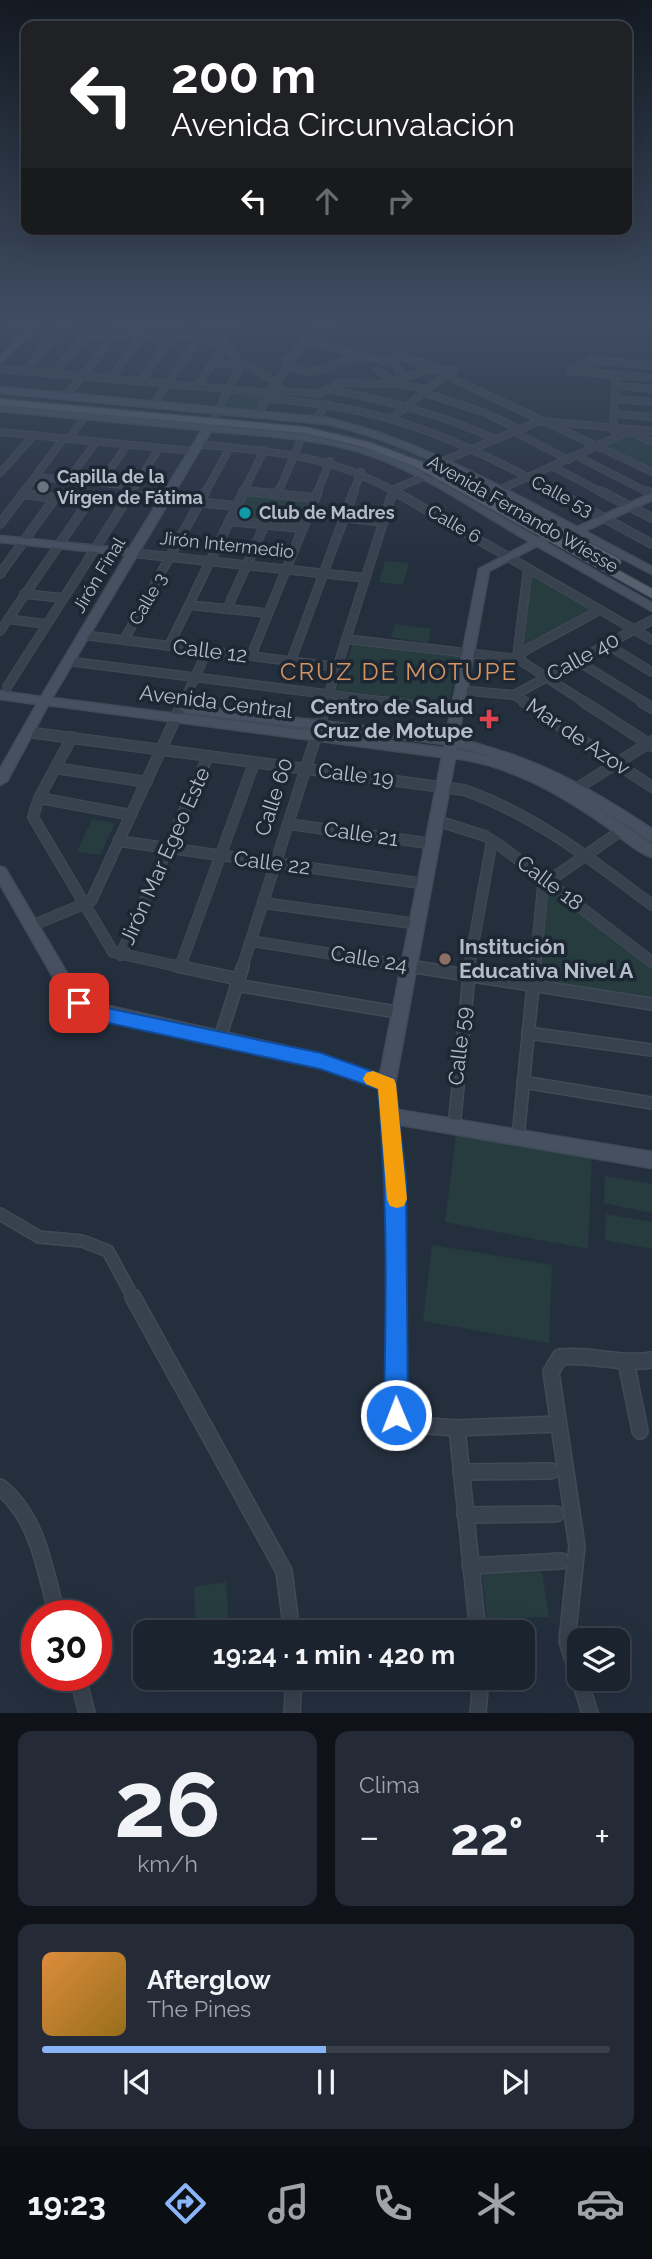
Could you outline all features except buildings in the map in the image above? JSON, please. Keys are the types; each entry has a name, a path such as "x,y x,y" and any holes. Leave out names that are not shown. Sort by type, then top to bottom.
{"main road":[{"name":"Avenida Fernando Wiesse","path":"24,404 213,419"},
{"name":"Avenida Fernando Wiesse","path":"74,404 213,419 333,436 397,455 496,491 573,533 652,571"},
{"name":"Avenida Fernando Wiesse","path":"154,404 435,468"},
{"name":"Avenida Fernando Wiesse","path":"0,408 85,416 213,419 258,414 362,428 393,437 544,540 652,608"},
{"name":"Jirón Final","path":"0,781 67,661 213,419"},
{"path":"652,495 561,539 544,540 508,555 484,569 459,690 434,844 387,1084 390,1116 652,1160"},
{"name":"Avenida Fernando Wiesse","path":"573,533 652,582"},
{"name":"Jirón Intermedio","path":"0,539 132,553"},
{"name":"Avenida Fernando Wiesse","path":"544,540 652,594"},
{"name":"Avenida Central","path":"2,692 511,755 579,787 652,836"},
{"name":"Avenida Central","path":"449,746 536,776 580,801 652,852"},
{"path":"0,873 75,1001 87,1008 321,1061 387,1084"}],"street":[{"name":"Jirón Final","path":"213,419 222,404"},
{"path":"258,414 264,404"},
{"path":"318,416 327,404"},
{"name":"Calle 53","path":"327,404 392,418 471,449 652,544"},
{"path":"399,404 461,423 495,439"},
{"path":"461,404 483,412 569,460"},
{"path":"513,404 540,421 651,471"},
{"path":"613,440 615,404"},
{"path":"392,418 406,405"},
{"path":"614,414 652,417"},
{"path":"0,524 85,416"},
{"path":"394,489 471,449 540,421 652,431"},
{"path":"496,491 632,430"},
{"path":"632,430 652,442"},
{"name":"Calle 6","path":"1,433 159,448 230,447 330,461 361,471 394,489 652,640"},
{"path":"2,473 34,435"},
{"path":"277,494 302,437"},
{"path":"36,477 68,480 96,442"},
{"path":"127,445 101,483 134,486"},
{"name":"Calle 3","path":"124,640 172,557 230,447"},
{"path":"2,692 159,448"},
{"path":"169,646 264,450"},
{"path":"577,456 652,495"},
{"path":"251,656 300,528 330,461"},
{"path":"552,466 652,518"},
{"path":"291,662 361,471"},
{"name":"Calle 60","path":"220,1038 394,489"},
{"path":"243,491 313,498"},
{"path":"0,574 55,497 23,494"},
{"path":"129,495 235,506"},
{"path":"0,631 90,500 123,503"},
{"path":"307,513 384,522"},
{"path":"229,521 300,528"},
{"path":"227,609 265,524"},
{"name":"Jirón Intermedio","path":"132,553 366,578"},
{"path":"517,659 528,568"},
{"path":"24,594 63,598"},
{"path":"189,605 267,613"},
{"name":"Calle 40","path":"517,659 524,651 600,610"},
{"path":"8,619 46,624"},
{"name":"Calle 40","path":"514,695 652,620"},
{"name":"Calle 12","path":"83,635 337,667"},
{"path":"346,639 517,659 651,743 579,787"},
{"path":"606,644 652,672"},
{"path":"31,926 92,901 206,651"},
{"path":"576,660 652,708"},
{"path":"67,661 456,710"},
{"name":"Mar de Azov","path":"459,690 514,695 652,787"},
{"name":"Calle 19","path":"27,732 443,787 492,799 519,811 652,905"},
{"path":"72,737 39,798 33,817 113,952 237,982 402,1013"},
{"name":"Jirón Mar Egeo Este","path":"121,955 208,756"},
{"path":"180,967 254,763"},
{"path":"55,768 147,782"},
{"path":"39,798 131,815"},
{"name":"Calle 18","path":"438,821 492,841 652,962"},
{"name":"Calle 21","path":"288,824 434,844"},
{"path":"518,1138 542,885 622,830"},
{"name":"Calle 22","path":"118,841 426,884"},
{"name":"Calle 59","path":"454,1127 470,974 492,841"},
{"path":"262,903 418,924"},
{"name":"Calle 24","path":"251,941 652,1004"},
{"path":"528,1033 652,1050"},
{"path":"523,1082 652,1103"},
{"path":"390,1116 396,1178 399,1265 396,1415 400,1424 457,1428 557,1424"},
{"path":"0,1214 39,1237 82,1241 108,1251 284,1571 290,1620"},
{"path":"590,1713 567,1641 577,1546 551,1372 560,1357 573,1355 626,1362 652,1360"},
{"path":"626,1362 640,1430"},
{"path":"457,1428 476,1620"},
{"path":"461,1472 551,1471"},
{"path":"0,1487 11,1493 31,1526 53,1600"},
{"path":"465,1515 556,1514"},
{"path":"470,1566 561,1560"},
{"path":"292,1713 293,1690"},
{"path":"478,1713 480,1690"},
{"path":"81,1691 87,1713"}],"green space":[{"path":"42,404 81,404 203,416 201,419"},
{"path":"225,404 262,404 257,412 222,409"},
{"path":"219,417 329,430 382,443 435,464 427,467 402,455 350,439 216,420"},
{"path":"614,428 652,442 652,468 598,448 614,440"},
{"path":"247,493 309,499 298,526 233,519"},
{"path":"385,561 409,563 403,585 379,582"},
{"path":"528,575 536,575 596,610 528,647 518,644"},
{"path":"395,624 431,629 428,643 391,637"},
{"path":"353,643 459,657 449,704 337,690"},
{"path":"92,819 115,823 100,855 77,852"},
{"path":"548,885 652,967 652,1000 535,982"},
{"path":"456,1134 592,1157 588,1249 445,1222"},
{"path":"605,1176 652,1184 652,1213 604,1203"},
{"path":"606,1214 652,1222 652,1249 605,1240"},
{"path":"432,1245 552,1265 549,1343 423,1321"},
{"path":"542,1572 549,1617 487,1619 482,1574"},
{"path":"226,1582 228,1620 195,1620 194,1587"}],"slow traffic":[{"path":"373,1079 387,1084 397,1199"}],"place":[{"name":"Capilla de la Vírgen de Fátima","path":"43,487"},
{"name":"Club de Madres","path":"245,513"},
{"name":"Centro de Salud Cruz de Motupe","path":"489,719"},
{"name":"Institución Educativa Nivel A","path":"445,959"}],"district":[{"name":"CRUZ DE MOTUPE","path":"399,672"}],"route":[{"path":"79,1003 104,1014 321,1061 387,1084 396,1178 399,1265 396,1415"}]}
